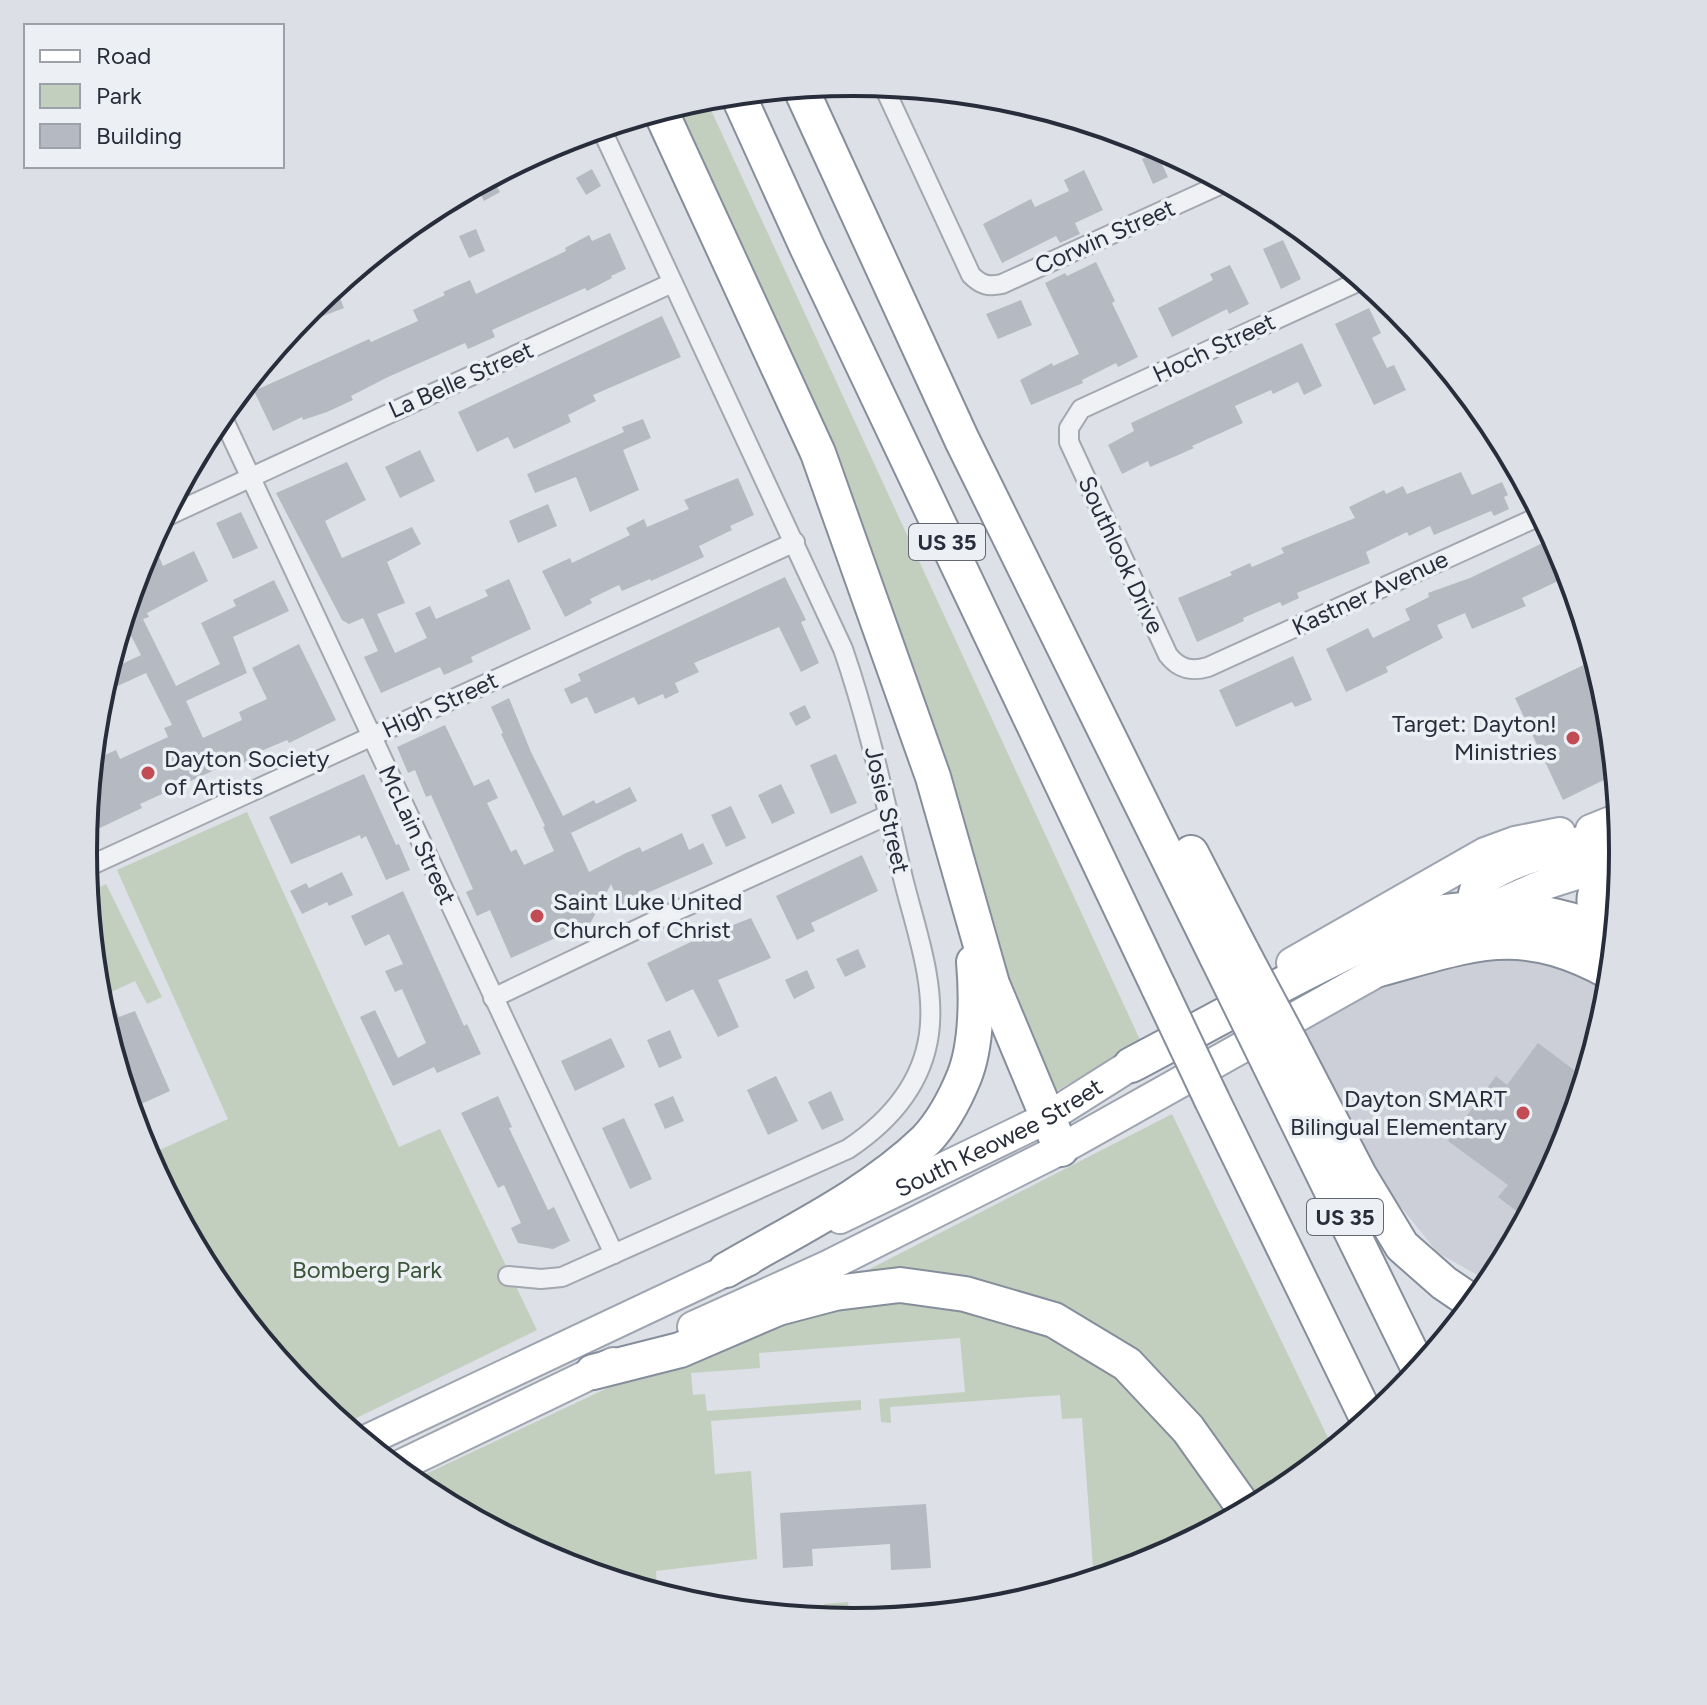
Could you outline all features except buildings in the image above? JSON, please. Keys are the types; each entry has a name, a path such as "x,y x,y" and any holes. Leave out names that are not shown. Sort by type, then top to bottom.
{"highway":[{"name":"US 35","path":"805,98 962,440 1058,634 1230,954 1280,1054 1415,1359"},
{"name":"US 35","path":"742,104 818,271 1212,1100 1363,1410"},
{"path":"665,120 818,453 933,777 992,984 1054,1134"},
{"path":"1514,940 1495,927 1485,911 1476,894 1480,880 1496,868 1521,858 1610,850"},
{"path":"1606,928 1594,903 1595,889 1610,855"},
{"path":"726,1270 858,1193 927,1138 949,1109 965,1075 973,1033 977,994 971,910"},
{"path":"1131,1065 1404,925 1442,912 1529,911 1571,920 1605,936"},
{"path":"1379,969 1478,942 1514,940 1547,946 1601,967"},
{"path":"1280,1054 1402,1246 1465,1297"},
{"path":"1273,1227 1354,1419"},
{"path":"593,1372 680,1350 778,1308 835,1293 900,1285 965,1294 1054,1320 1127,1364 1188,1429 1240,1503"}],"main road":[{"name":"South Keowee Street","path":"374,1437 905,1188 1054,1134 1131,1065 1276,972 1485,853 1515,842 1562,832 1610,849"},
{"name":"South Keowee Street","path":"406,1463 593,1372 828,1266 1054,1134 1379,969 1485,911"}],"street":[{"name":"Corwin Street","path":"889,97 971,275 982,284 1002,284 1214,188"},
{"name":"Josie Street","path":"508,1276 562,1277 848,1149 870,1134 897,1108 922,1065 929,1035 928,988 862,703 795,542 605,138"},
{"name":"La Belle Street","path":"179,510 672,283"},
{"name":"Hoch Street","path":"1070,423 1081,409 1352,284"},
{"name":"Southlook Drive","path":"1070,423 1069,442 1168,655 1175,664 1197,671"},
{"name":"McLain Street","path":"227,428 614,1254"},
{"name":"Kastner Avenue","path":"1197,671 1533,519"},
{"name":"High Street","path":"97,862 795,542"},
{"path":"493,998 888,815"}],"shaded area":[{"path":"1447,957 1570,961 1598,982 1584,1048 1552,1142 1509,1231 1480,1277 1438,1253 1375,1175 1303,1027 1388,980"}],"green space":[{"path":"711,110 1141,1042 1051,1094 996,942 673,118"},
{"name":"Bomberg Park","path":"247,812 399,1147 440,1129 537,1330 353,1419 285,1351 224,1273 198,1231 159,1150 228,1119 117,870"},
{"path":"106,884 162,997 147,1004 135,981 111,992 103,951 98,888"},
{"path":"1172,1114 1329,1440 1251,1496 1102,1337 858,1275"},
{"path":"913,1297 1053,1336 1130,1385 1187,1450 1229,1510 1188,1531 1093,1570 1082,1418 1062,1419 1060,1395 890,1407 891,1423 881,1422 879,1399 965,1392 960,1338 759,1353 760,1368 691,1373 693,1395 705,1394 707,1411 861,1400 861,1410 711,1421 715,1474 751,1471 757,1559 656,1571 657,1583 610,1569 519,1531 423,1475 633,1376 777,1317"},
{"path":"848,1602 848,1609 824,1608 824,1604"}],"place":[{"name":"Target: Dayton! Ministries","path":"1573,738"},
{"name":"Dayton Society of Artists","path":"148,773"},
{"name":"Saint Luke United Church of Christ","path":"537,916"},
{"name":"Dayton SMART Bilingual Elementary","path":"1523,1113"}]}
